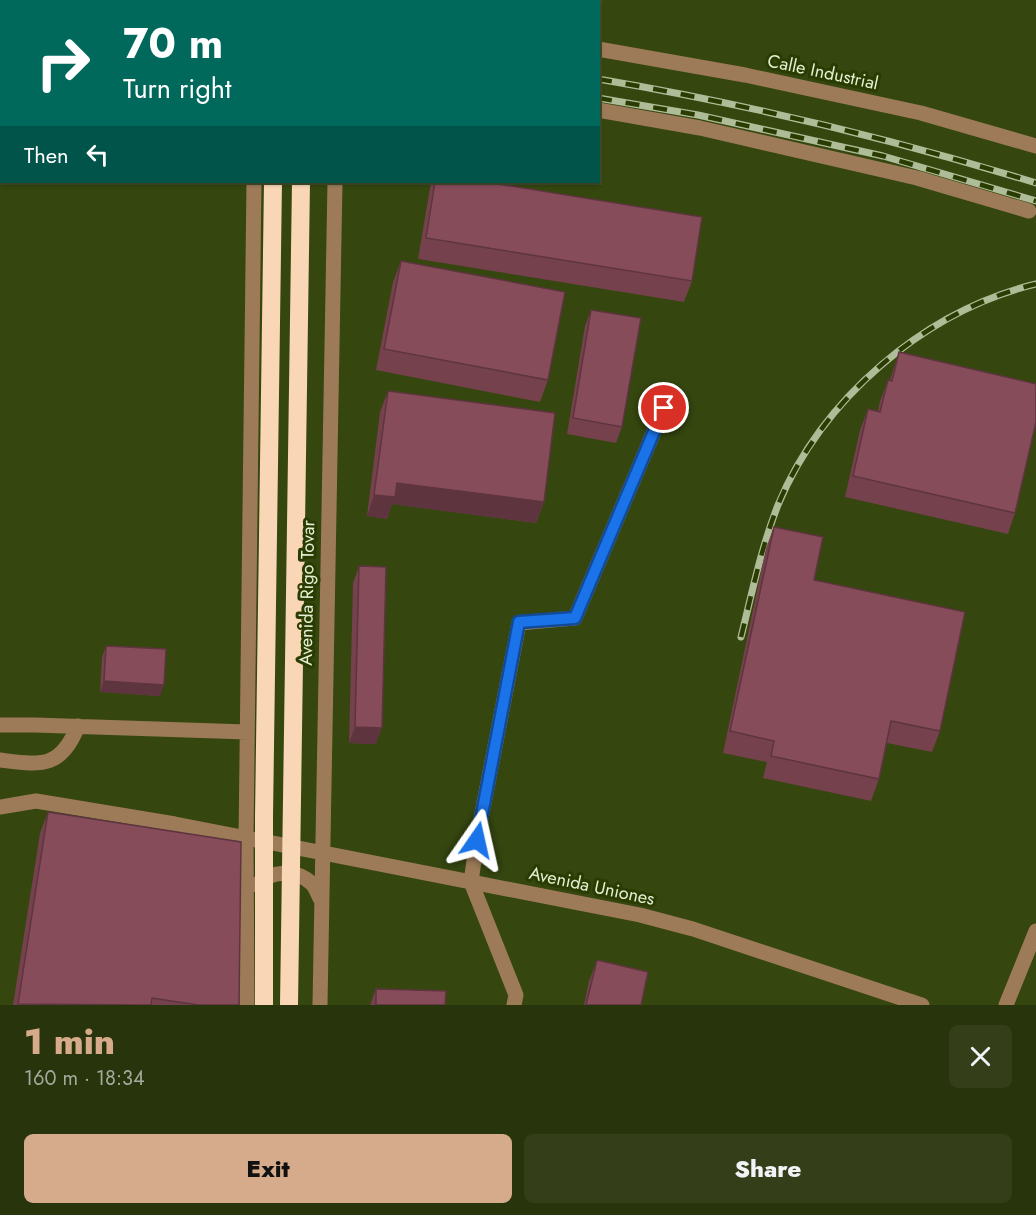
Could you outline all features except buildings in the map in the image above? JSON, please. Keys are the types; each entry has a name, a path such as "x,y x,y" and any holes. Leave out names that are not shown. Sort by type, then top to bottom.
{"highway":[{"path":"264,1005 264,818 273,183"},
{"name":"Avenida Rigo Tovar","path":"289,1005 301,183"}],"street":[{"name":"Calle Industrial","path":"600,49 745,75 921,113 1036,146"},
{"path":"600,110 700,128 905,175 1029,211"},
{"path":"247,1005 246,839 254,183"},
{"name":"Avenida Rigo Tovar","path":"320,1005 335,183"},
{"path":"514,1005 516,995 471,882 519,622 575,618 664,408"},
{"path":"0,725 247,732"},
{"path":"0,760 45,762 59,757 70,745 78,726"},
{"name":"Avenida Uniones","path":"0,807 36,801 175,824 639,915 693,929 922,1005"},
{"path":"247,914 257,883 268,876 280,873 292,873 304,877 314,885 323,906"},
{"path":"1006,1005 1036,931"}],"railway":[{"path":"600,79 764,111 874,137 1036,183"},
{"path":"600,98 698,115 883,156 1036,201"},
{"path":"741,637 762,554 778,505 797,466 821,430 849,396 882,365 917,338 955,315 995,297 1036,284"}],"route":[{"path":"477,840 519,622 575,618 664,408"}]}
